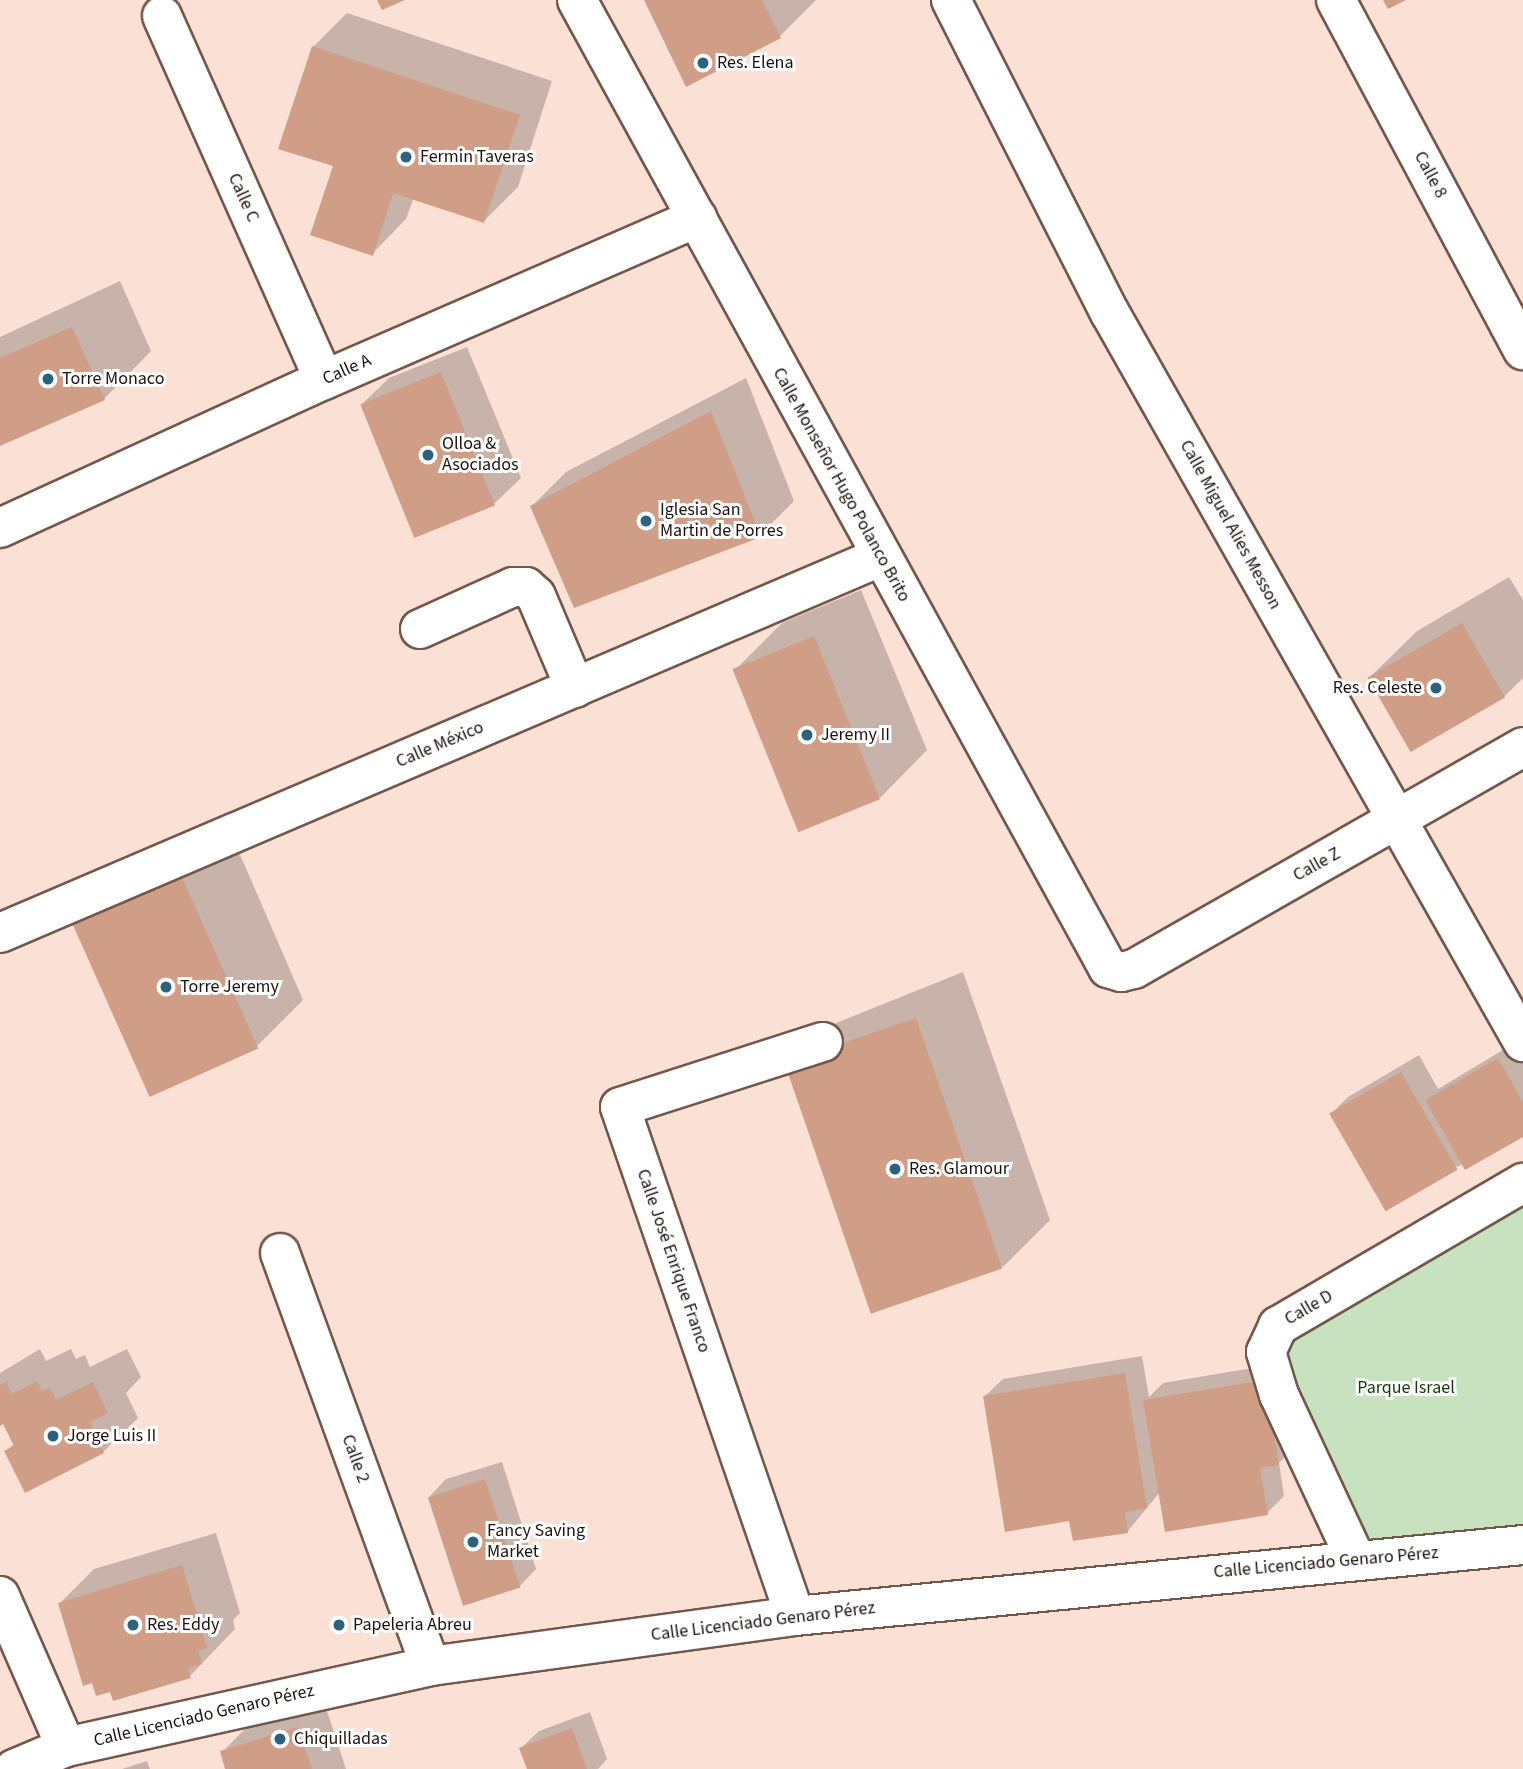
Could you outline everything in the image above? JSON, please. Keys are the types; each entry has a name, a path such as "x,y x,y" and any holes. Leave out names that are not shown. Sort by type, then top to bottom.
{"street":[{"name":"Calle Monseñor Hugo Polanco Brito","path":"577,0 880,557 1108,968"},
{"name":"Calle Miguel Alies Messon","path":"951,0 1110,313 1523,1042"},
{"name":"Calle 8","path":"1336,0 1523,351"},
{"name":"Calle C","path":"162,16 324,380"},
{"name":"Calle A","path":"0,528 324,380 697,218"},
{"name":"Calle México","path":"0,933 880,557"},
{"path":"420,629 513,587 526,587 536,596 575,688"},
{"name":"Calle Z","path":"1108,968 1121,972 1134,969 1523,747"},
{"name":"Calle José Enrique Franco","path":"795,1616 620,1107 823,1042"},
{"name":"Calle D","path":"1356,1560 1279,1395 1266,1352 1278,1326 1523,1183"},
{"name":"Calle 2","path":"280,1252 430,1666"},
{"name":"Calle Licenciado Genaro Pérez","path":"15,1769 66,1747 430,1666 795,1616 1523,1545"},
{"path":"0,1596 66,1747"}],"green space":[{"name":"Parque Israel","path":"1523,1183 1523,1545 1356,1560 1321,1481 1278,1326"}],"building":[{"path":"377,0 405,0 382,10"},
{"name":"Res. Elena","path":"644,0 762,0 781,38 686,87"},
{"path":"1383,0 1406,0 1388,9"},
{"name":"Fermin Taveras","path":"312,46 520,115 484,223 393,193 373,256 310,235 333,166 278,149"},
{"name":"Torre Monaco","path":"72,327 105,400 0,446 0,358"},
{"name":"Olloa & Asociados","path":"441,372 495,506 414,538 360,405"},
{"name":"Iglesia San Martin de Porres","path":"711,411 761,537 574,608 530,506"},
{"name":"Res. Celeste","path":"1462,623 1505,697 1411,752 1368,678"},
{"name":"Jeremy II","path":"814,636 880,799 798,832 732,669"},
{"name":"Torre Jeremy","path":"181,875 258,1049 150,1097 72,923"},
{"name":"Res. Glamour","path":"916,1018 1002,1269 871,1314 785,1063"},
{"path":"1498,1058 1523,1102 1523,1137 1465,1170 1425,1100"},
{"path":"1401,1072 1458,1170 1386,1211 1329,1114"},
{"path":"1125,1373 1147,1508 1125,1512 1128,1533 1073,1541 1069,1521 1005,1532 983,1396"},
{"path":"1265,1380 1279,1465 1260,1468 1268,1515 1165,1532 1143,1400"},
{"name":"Jorge Luis II","path":"37,1381 42,1391 50,1387 56,1400 93,1382 108,1413 90,1422 104,1453 25,1493 4,1451 14,1446 3,1424 0,1426 0,1385 6,1382 12,1394"},
{"name":"Fancy Saving Market","path":"485,1479 520,1587 463,1606 428,1498"},
{"name":"Res. Eddy","path":"182,1565 207,1648 198,1651 202,1664 188,1668 191,1678 113,1701 110,1692 96,1696 92,1683 83,1686 58,1603"},
{"name":"Chiquilladas","path":"298,1727 312,1769 225,1769 220,1751"},
{"path":"572,1728 587,1769 527,1769 519,1748"}],"place":[{"name":"Res. Elena","path":"703,63"},
{"name":"Fermin Taveras","path":"406,157"},
{"name":"Torre Monaco","path":"48,379"},
{"name":"Olloa & Asociados","path":"428,455"},
{"name":"Iglesia San Martin de Porres","path":"646,521"},
{"name":"Res. Celeste","path":"1436,688"},
{"name":"Jeremy II","path":"807,735"},
{"name":"Torre Jeremy","path":"166,987"},
{"name":"Res. Glamour","path":"895,1169"},
{"name":"Jorge Luis II","path":"53,1436"},
{"name":"Fancy Saving Market","path":"473,1542"},
{"name":"Res. Eddy","path":"133,1625"},
{"name":"Papeleria Abreu","path":"339,1625"},
{"name":"Chiquilladas","path":"280,1739"}]}
